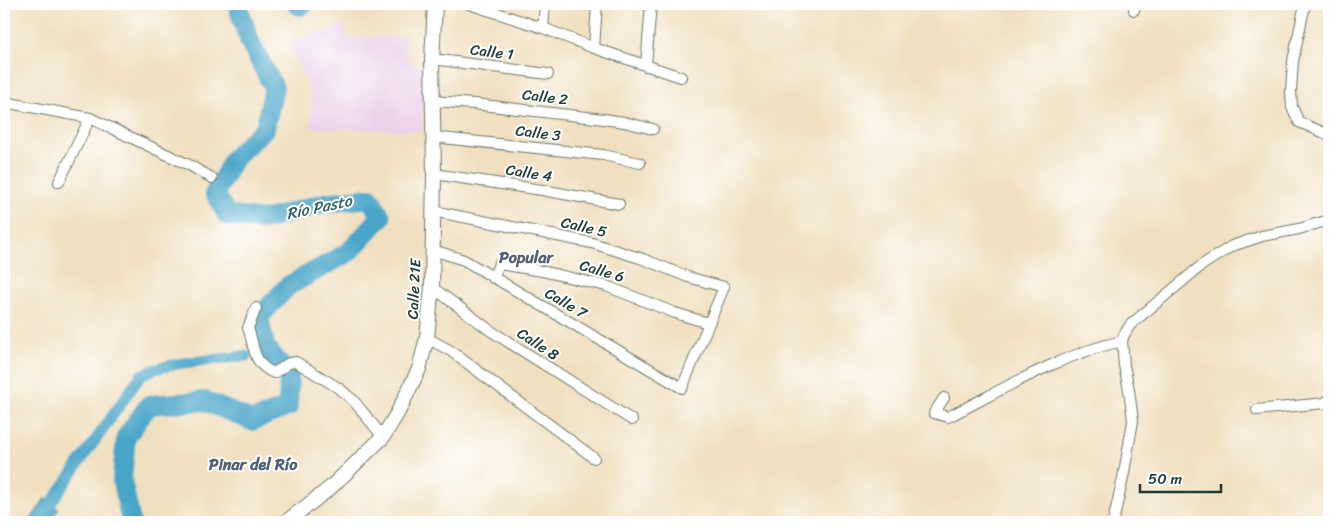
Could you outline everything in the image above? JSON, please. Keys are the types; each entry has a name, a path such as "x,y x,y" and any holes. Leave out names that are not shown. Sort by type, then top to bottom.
{"main road":[{"name":"Calle 21E","path":"286,522 330,488 383,437 398,412 419,369 427,338 432,287 434,174 432,60 435,4"}],"street":[{"path":"469,4 495,8 594,48 681,78"},
{"path":"543,28 545,4"},
{"path":"594,48 597,4"},
{"path":"646,66 651,4"},
{"path":"1305,4 1293,61 1292,107 1299,122 1329,135"},
{"name":"Calle 1","path":"432,60 548,74"},
{"name":"Calle 2","path":"432,101 604,119 653,130"},
{"path":"4,102 90,118 189,165 212,178"},
{"path":"59,182 90,118"},
{"name":"Calle 3","path":"432,137 603,156 640,163"},
{"name":"Calle 4","path":"434,174 619,204"},
{"name":"Calle 5","path":"433,211 592,243 724,288 708,323"},
{"path":"1113,522 1124,478 1133,422 1122,341 1130,325 1202,265 1232,246 1262,236 1300,229 1329,220"},
{"name":"Calle 7","path":"432,250 464,260 682,388 708,323"},
{"name":"Calle 6","path":"493,278 499,264 542,271 606,286 675,313 708,323"},
{"name":"Calle 8","path":"432,287 491,331 610,408 632,420"},
{"path":"256,308 248,328 252,338 254,354 267,370 274,373 289,363 296,362 337,387 353,400 383,437"},
{"path":"427,338 451,351 594,458"},
{"path":"944,398 934,413 948,417 1043,369 1084,352 1122,341"},
{"path":"1257,410 1324,403 1329,400"}],"shaded area":[{"path":"346,25 347,38 406,37 407,59 424,70 422,131 311,128 312,96 288,41"}],"water":[{"path":"45,498 59,509 49,522 29,522"}],"waterway":[{"name":"Río Pasto","path":"131,522 122,480 126,437 149,405 205,401 252,421 288,407 289,376 265,346 259,317 288,286 349,252 381,217 370,198 324,203 264,220 227,215 215,193 234,158 265,128 274,88 250,42 237,4"},
{"name":"Río Pasto","path":"297,4 300,6 304,4"},
{"path":"257,352 265,346"},
{"path":"38,522 141,375 166,366 246,356"}],"district":[{"name":"Popular","path":"526,257"},
{"name":"Pinar del Río","path":"253,464"}]}
